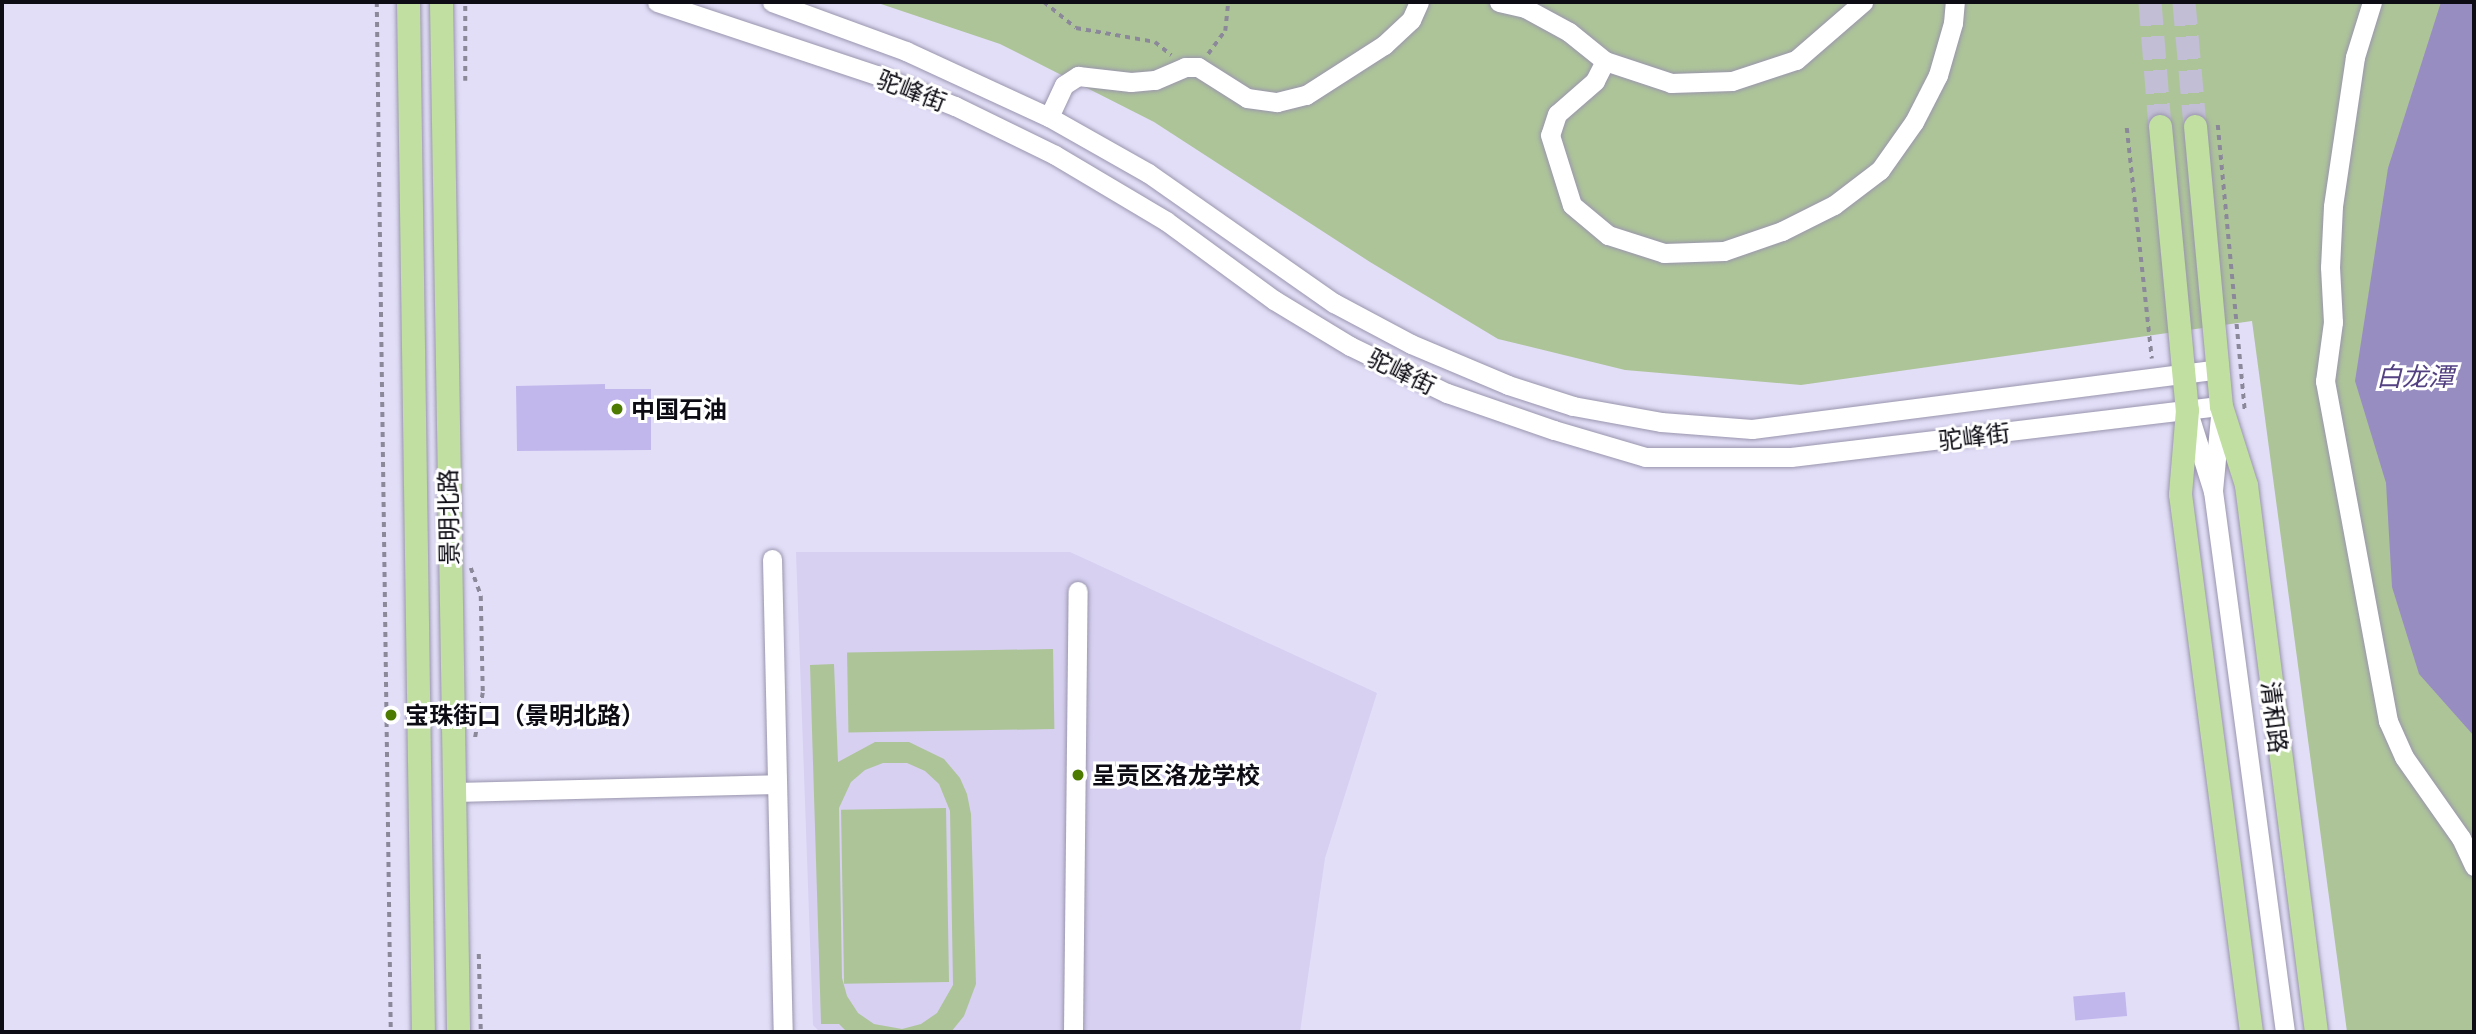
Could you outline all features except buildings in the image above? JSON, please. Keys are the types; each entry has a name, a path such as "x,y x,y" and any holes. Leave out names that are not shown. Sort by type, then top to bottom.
{"main road":[{"name":"景明北路","path":"408,2 423,1032"},
{"name":"景明北路","path":"440,2 458,1032"},
{"name":"清和路","path":"2160,126 2187,410 2180,494 2250,1032"},
{"name":"清和路","path":"2206,126 2221,406 2246,485 2316,1032"}],"street":[{"name":"驼峰街","path":"657,2 877,75 955,106 1055,155 1166,221 1274,300 1350,346 1447,393 1645,457 1791,457 2221,406"},
{"name":"驼峰街","path":"772,2 906,51 1049,117 1148,173 1334,303 1423,349 1508,385 1573,406 1661,422 1752,429 2218,369"},
{"path":"1049,117 1064,85 1078,76 1131,82 1155,80 1192,67 1247,98 1277,102 1306,95 1384,45 1411,20 1419,2"},
{"path":"1499,2 1525,8 1569,32 1605,61 1671,82 1732,81 1796,60 1863,2"},
{"path":"1605,61 1595,81 1556,114 1550,135 1572,205 1608,235 1664,253 1724,251 1782,231 1834,205 1880,170 1913,122 1938,75 1953,23 1955,2"},
{"path":"2372,2 2355,57 2333,206 2330,267 2333,322 2325,381 2388,720 2404,757 2461,838 2474,866"},
{"name":"清和路","path":"2213,491 2221,406"},
{"name":"清和路","path":"2187,410 2213,491 2285,1032"},
{"path":"772,559 783,1032"},
{"path":"1073,1032 1078,591"},
{"path":"454,792 777,784"}],"path":[{"path":"377,2 391,1032"},
{"path":"1044,2 1076,28 1154,42 1192,67 1225,31 1228,2"},
{"path":"2206,126 2245,417"},
{"path":"2127,128 2154,378"}],"shaded area":[{"name":"呈贡区洛龙学校","path":"796,552 1070,552 1377,693 1325,858 1300,1032 820,1032 813,1025"}],"green space":[{"path":"875,2 2474,2 2474,1032 2347,1032 2252,321 1801,385 1625,370 1498,339 1370,262 1154,122 1000,44"},
{"path":"1053,649 1054,729 848,733 847,653"},
{"path":"834,664 838,762 875,742 909,742 944,759 960,778 967,794 971,814 976,984 964,1016 951,1032 847,1032 839,1024 821,1024 810,665","holes":["883,763 907,763 925,771 939,784 950,811 953,985 937,1013 921,1024 902,1029 874,1024 858,1013 847,996 842,978 839,808 851,782 865,770"]},
{"path":"946,808 949,982 844,984 841,810"}],"water":[{"name":"白龙潭","path":"2441,2 2474,2 2474,736 2419,674 2392,587 2386,483 2355,381 2388,168"}],"tunnel":[{"path":"2150,2 2160,126"},
{"path":"2184,2 2195,126"}],"place":[{"name":"中国石油","path":"617,409"},
{"name":"宝珠街口（景明北路）","path":"391,715"},
{"name":"呈贡区洛龙学校","path":"1078,775"}]}
